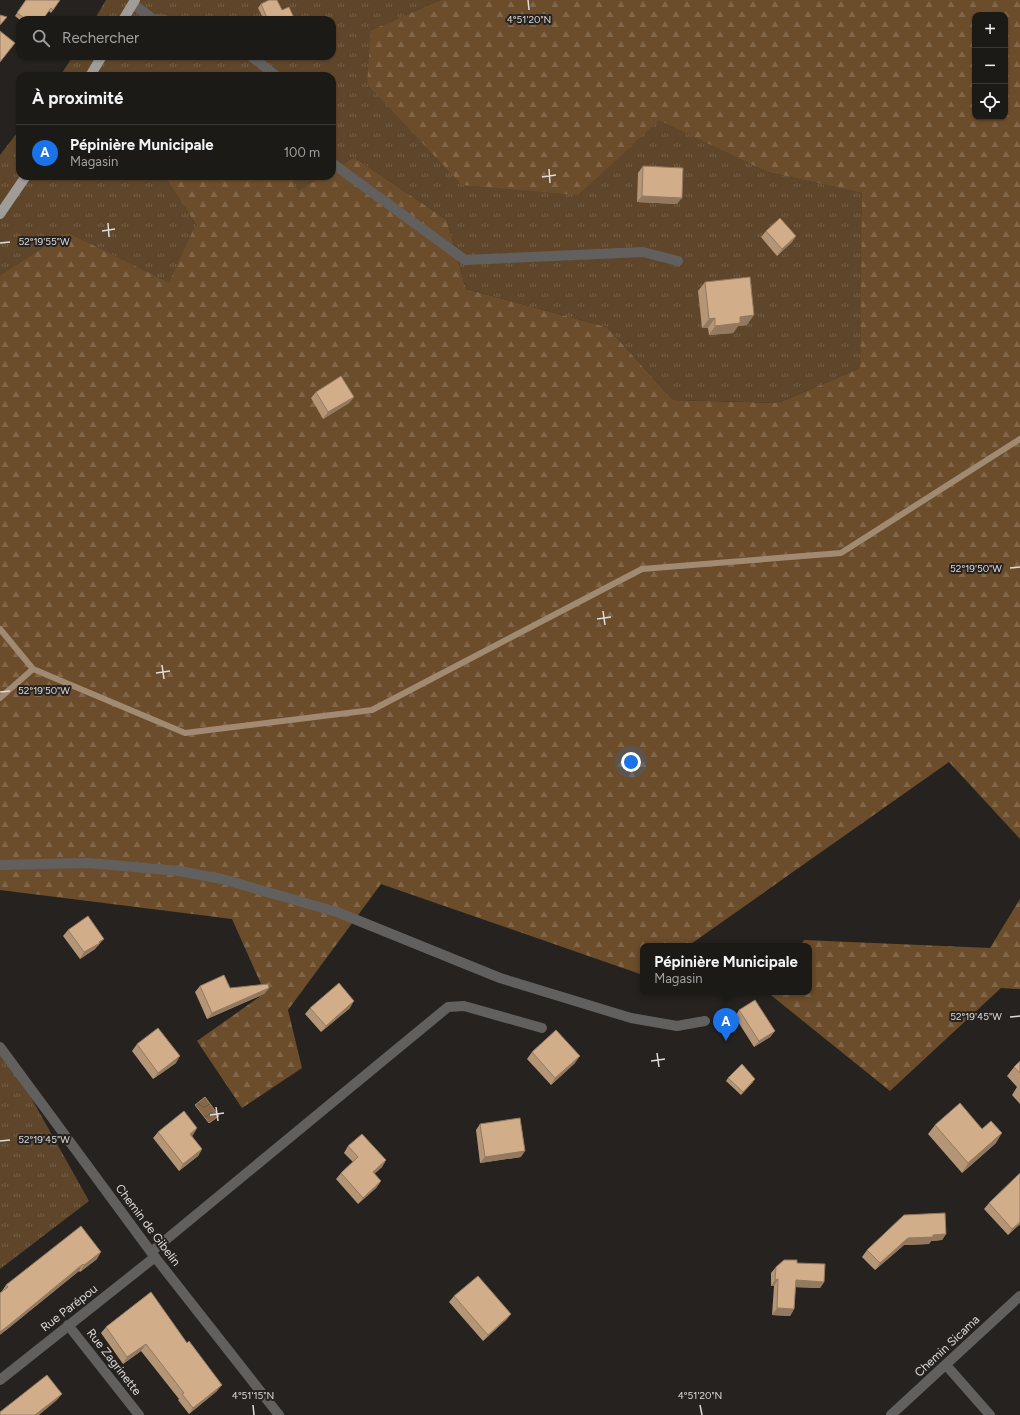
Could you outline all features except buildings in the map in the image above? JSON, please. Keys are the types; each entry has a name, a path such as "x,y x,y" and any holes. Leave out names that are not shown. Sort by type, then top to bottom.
{"main road":[{"path":"125,16 134,2"},
{"path":"92,72 100,60"},
{"path":"0,214 23,180"}],"street":[{"path":"134,2 150,16"},
{"path":"256,60 271,72"},
{"path":"336,166 464,260 643,252 678,260"},
{"path":"0,865 89,863 179,871 222,879 337,912 500,978 624,1016 677,1026 706,1021"},
{"name":"Rue Parépou","path":"0,1380 68,1325 448,1007 464,1006 542,1028"},
{"name":"Chemin de Gibelin","path":"0,1047 153,1254 279,1415"},
{"name":"Chemin Sicama","path":"891,1415 1020,1296"},
{"name":"Rue Zagrinette","path":"68,1325 139,1415"},
{"path":"946,1365 990,1415"}],"green space":[{"path":"106,0 440,0 371,30 579,195 659,119 767,172 863,193 860,368 778,403 673,400 607,327 466,289 447,220 354,157 336,168 336,72 63,72 70,60 336,60 336,16 96,16"},
{"path":"440,0 1020,0 1020,839 949,762 692,943 640,943 640,974 381,884 288,1010 302,1068 242,1108 197,1041 265,993 232,919 0,890 0,275 67,232 169,283 195,226 197,226 167,180 293,180 298,191 316,180 336,180 336,168 354,157 447,220 466,289 607,327 673,400 778,403 860,368 862,193 767,172 659,120 579,195 462,185 367,84 371,30"},
{"path":"16,134 16,180 167,180 197,226 195,227 169,284 67,232 0,275 0,155"},
{"path":"293,180 317,180 298,192"},
{"path":"1020,899 1020,989 1001,988 890,1091 771,995 812,995 812,943 802,943 804,940 990,948"},
{"path":"0,1042 89,1201 0,1269"}],"water":[{"path":"205,1097 219,1116 209,1123 195,1105"}],"waterway":[{"path":"0,629 33,669 185,733 372,710 642,569 841,553 1020,439"},
{"path":"0,698 33,669"}],"place":[{"name":"Pépinière Municipale","path":"726,1041"}]}
